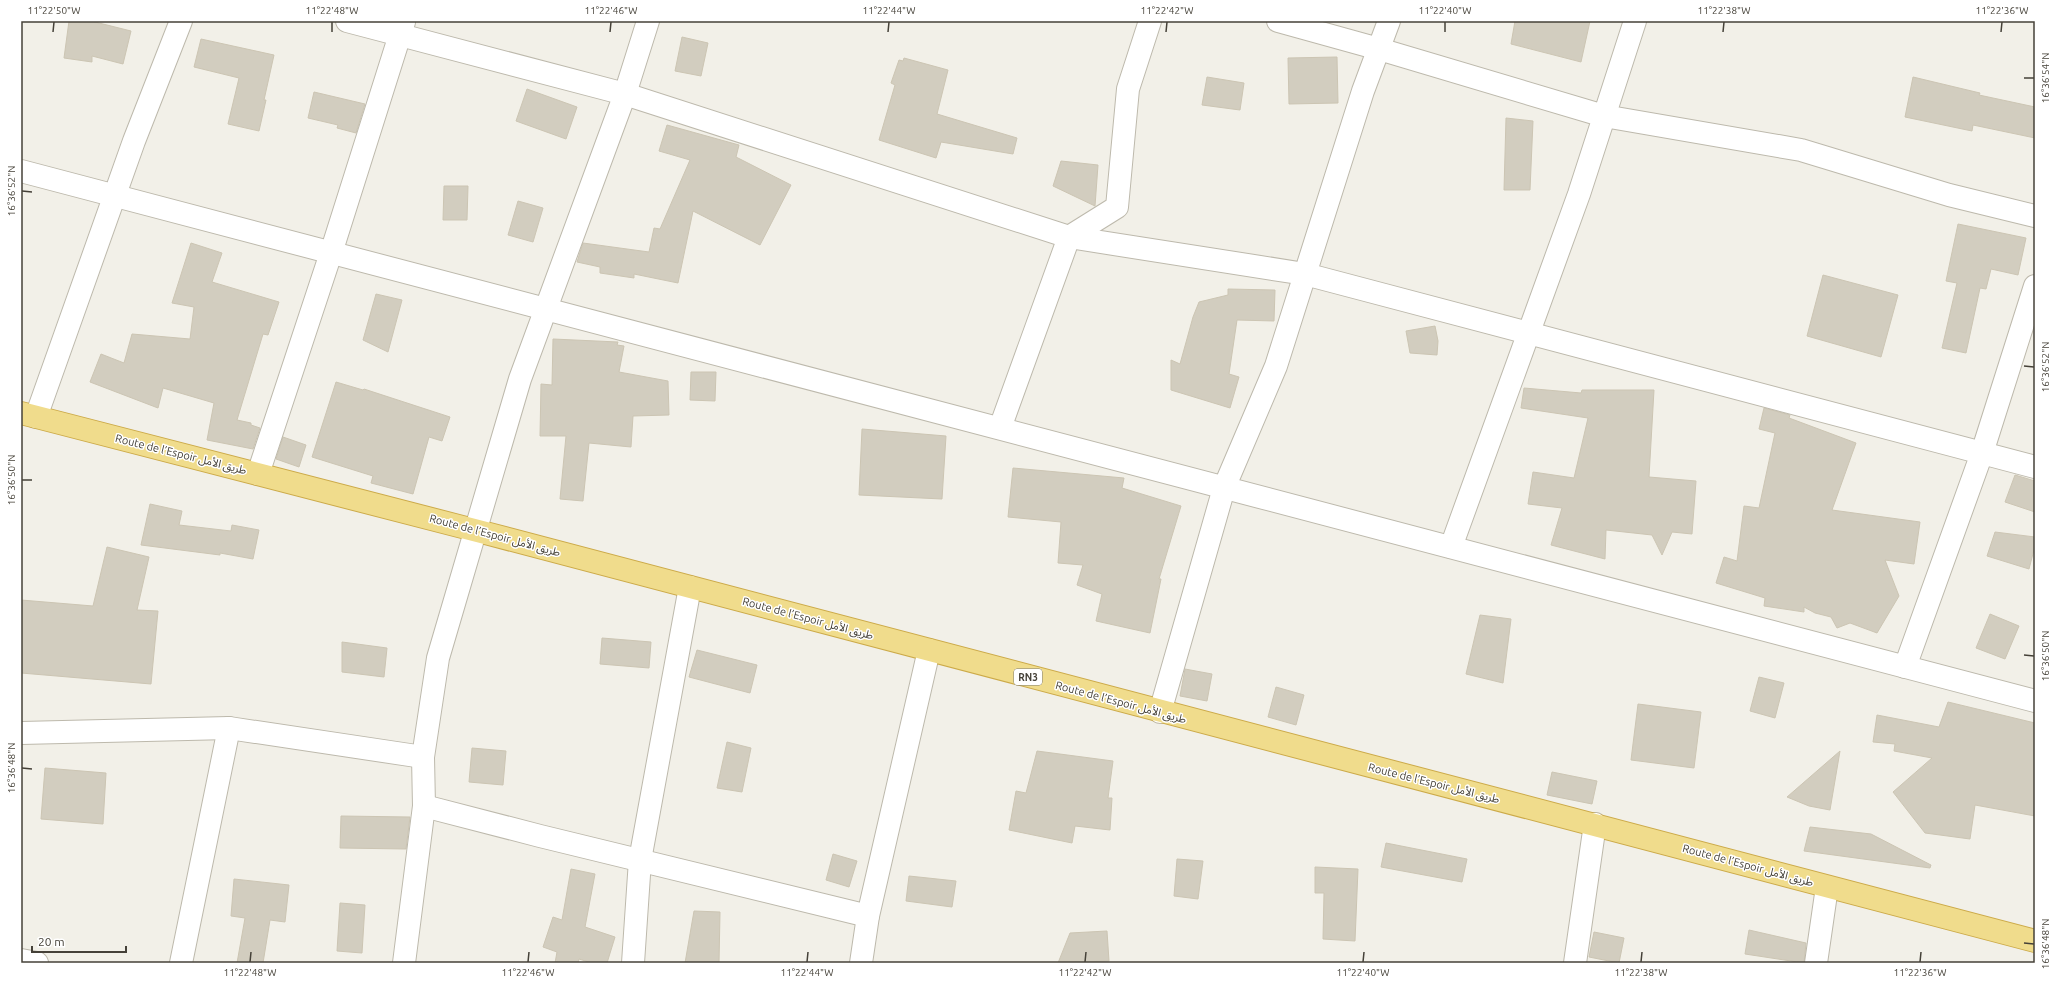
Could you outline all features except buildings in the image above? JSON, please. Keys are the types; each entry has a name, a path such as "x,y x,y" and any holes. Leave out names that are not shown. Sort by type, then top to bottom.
{"highway":[{"name":"Route de l’Espoir طريق الأمل","path":"28,415 474,530 1160,712 1595,824 2035,942"}],"street":[{"path":"28,415 181,21"},
{"path":"347,21 402,28 625,94 1070,237 1305,274 2035,467"},
{"path":"404,963 424,806 423,757 438,658 474,530 520,379 625,94 648,21"},
{"path":"1000,428 1070,237 1117,207 1128,89 1150,21"},
{"path":"1278,21 1379,49 1604,116 1801,150 1949,195 2035,216"},
{"path":"1160,712 1224,488 1276,366 1361,99 1389,21"},
{"path":"1451,547 1604,116 1636,21"},
{"path":"258,474 331,253 402,28"},
{"path":"21,171 2035,701"},
{"path":"1905,667 1982,453 2035,286"},
{"path":"633,963 640,860 690,587"},
{"path":"861,963 868,916 929,650"},
{"path":"21,732 229,728 423,757"},
{"path":"180,963 229,728"},
{"path":"424,806 868,916"},
{"path":"1575,963 1595,824"},
{"path":"1816,963 1827,887"},
{"path":"21,960 37,963"}]}
